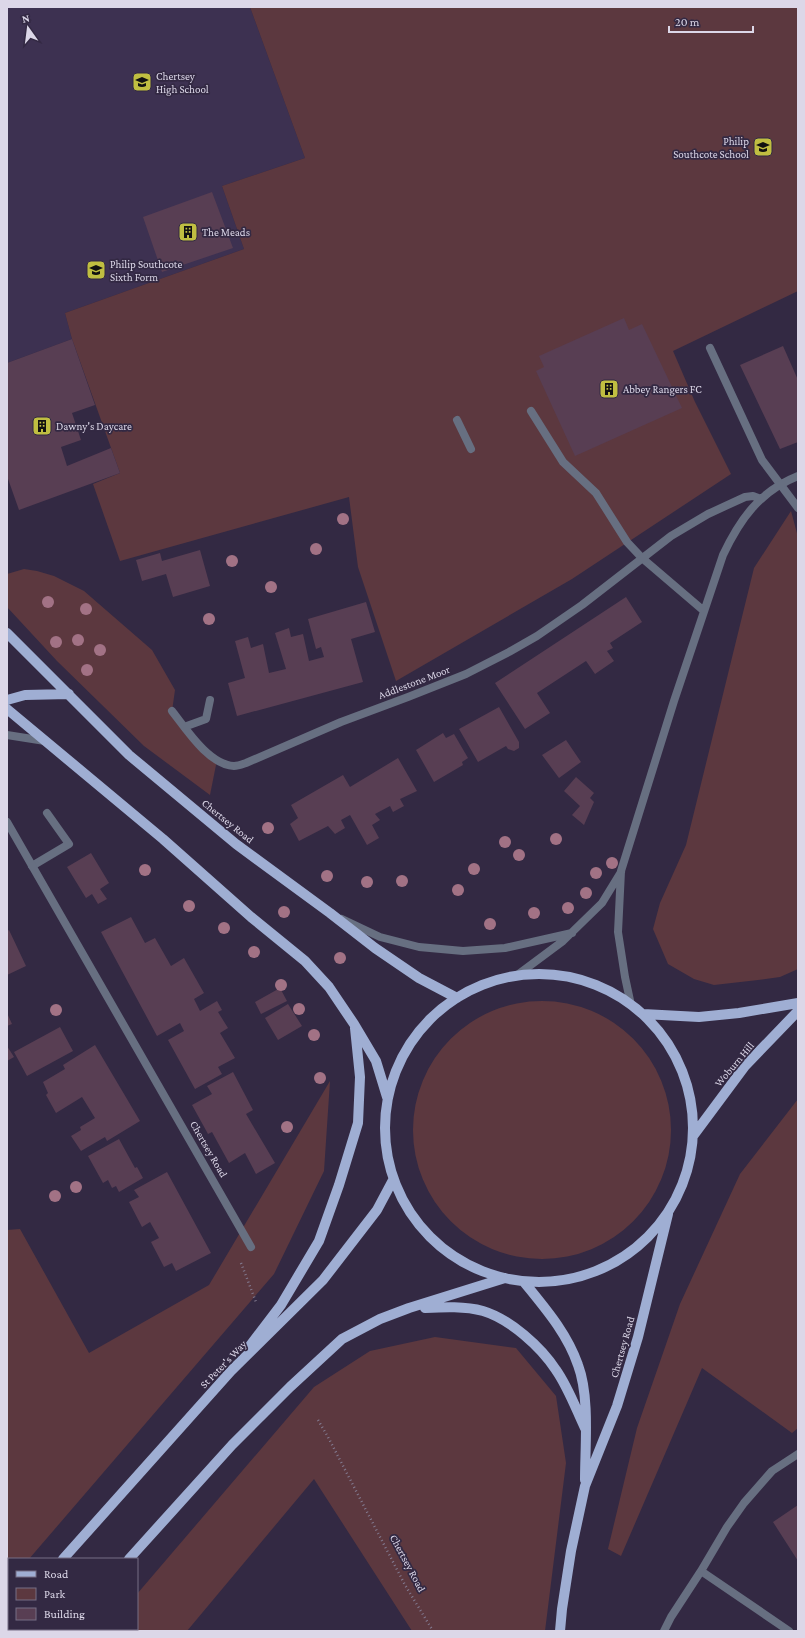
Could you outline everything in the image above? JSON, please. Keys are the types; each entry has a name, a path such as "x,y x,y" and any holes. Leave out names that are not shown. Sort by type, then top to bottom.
{"main road":[{"name":"Chertsey Road","path":"7,633 135,760 236,844 375,948 419,978 458,998"},
{"path":"7,700 25,695 69,694"},
{"path":"7,709 163,839 304,962 329,987 354,1024 376,1061 387,1097"},
{"path":"546,974 576,979 605,989 643,1014 661,1034 676,1058 686,1082 692,1109 693,1136 689,1162 681,1187 669,1210 648,1237 621,1258 591,1273 558,1281 524,1282 480,1271 457,1259 436,1244 418,1225 404,1203 393,1180 386,1153 384,1125 387,1097 399,1063 418,1032 444,1007 475,988 516,976 546,974"},
{"path":"643,1014 699,1017 738,1013 798,1003"},
{"name":"Woburn Hill","path":"693,1136 745,1066 798,1011"},
{"path":"231,1371 280,1305 319,1240 339,1184 358,1123 360,1077 354,1024"},
{"name":"St Peter's Way","path":"65,1558 231,1371 323,1280 378,1210 393,1180"},
{"name":"Chertsey Road","path":"560,1631 571,1551 585,1486 617,1406 638,1337 669,1210"},
{"path":"130,1558 232,1445 290,1387 342,1339 380,1319 409,1308 506,1278"},
{"name":"Chertsey Road","path":"524,1282 554,1318 579,1366 585,1399 585,1486"},
{"path":"409,1308 450,1307 484,1311 508,1323 541,1350 557,1371 585,1428"}],"street":[{"path":"710,348 762,460 798,508"},
{"path":"531,411 563,462 596,493 627,542 642,558 704,611"},
{"path":"456,420 471,449"},
{"path":"516,976 563,941 602,903 621,871 674,701 723,555 733,535 748,514 771,489 798,476"},
{"name":"Addlestone Moor","path":"172,711 200,747 217,760 233,766 246,763 340,722 466,674 509,652 537,636 582,605 672,536 708,514 745,497 753,496 762,499"},
{"path":"184,726 206,719 210,700"},
{"path":"7,735 45,741"},
{"path":"32,866 69,844 47,813"},
{"name":"Chertsey Road","path":"7,822 251,1247"},
{"path":"621,871 618,932 631,1005"},
{"path":"330,913 380,937 419,947 463,951 505,948 572,933"},
{"path":"664,1631 671,1617 727,1527 744,1503 772,1471 798,1454"},
{"path":"701,1571 789,1631"}],"path":[{"path":"251,1247 240,1260 256,1302"},
{"name":"Chertsey Road","path":"318,1420 405,1585 433,1631"}],"shaded area":[{"name":"Chertsey High School","path":"7,7 250,7 305,158 222,186 244,249 65,313 72,339 7,363"}],"green space":[{"path":"250,7 798,7 798,291 673,351 695,402 731,474 572,579 396,681 358,567 349,497 120,561 93,484 120,473 72,339 65,313 244,249 222,186 305,158"},
{"path":"791,511 798,537 798,969 780,977 714,985 694,979 668,964 653,929 660,903 686,845 754,568"},
{"path":"24,569 54,576 84,591 152,650 175,690 172,711 217,760 210,795 144,746 57,661 7,607 7,574"},
{"path":"542,1001 567,1004 591,1011 613,1023 633,1039 649,1059 661,1081 668,1105 671,1130 668,1155 661,1179 649,1201 633,1221 613,1237 591,1249 567,1256 542,1259 517,1256 493,1249 471,1237 451,1221 435,1201 423,1179 416,1155 413,1130 416,1105 423,1081 435,1059 451,1039 471,1023 493,1011 517,1004"},
{"path":"330,1081 324,1171 274,1274 30,1558 8,1558 7,1584 7,1230 20,1229 89,1353 209,1285"},
{"path":"798,1099 798,1428 792,1433 702,1368 621,1556 608,1549 637,1428 680,1304 740,1174"},
{"path":"435,1337 516,1348 556,1396 566,1463 545,1631 412,1631 314,1479 187,1631 106,1631 138,1630 138,1593 314,1387 370,1351"}],"building":[{"name":"The Meads","path":"212,192 233,248 162,272 143,217"},
{"name":"Abbey Rangers FC","path":"624,318 629,330 642,324 682,408 575,456 536,371 544,367 539,356"},
{"name":"Dawny's Daycare","path":"72,339 95,405 72,413 81,440 61,447 67,466 111,448 120,473 19,510 7,476 7,363"},
{"path":"783,346 798,380 798,442 780,449 740,365"},
{"path":"200,550 210,586 173,597 166,574 142,581 136,560 160,553 162,561"},
{"path":"626,597 642,622 610,643 613,648 607,651 614,661 595,674 586,661 537,693 550,713 525,729 495,683"},
{"path":"366,602 375,632 351,639 363,682 237,716 228,683 245,678 235,641 248,637 251,648 263,644 269,673 286,669 275,633 289,628 291,637 303,634 309,661 324,657 321,647 316,649 308,619"},
{"path":"499,707 519,742 519,748 514,751 508,749 506,746 478,762 459,729"},
{"path":"443,733 446,738 454,734 468,758 462,762 463,765 434,782 416,750"},
{"path":"566,740 581,762 559,778 542,755"},
{"path":"398,758 417,791 400,799 404,806 393,812 390,806 375,814 380,820 372,825 379,838 367,845 350,815 341,820 345,828 335,834 328,826 299,841 290,824 298,818 291,805 343,775 350,787"},
{"path":"576,777 594,793 590,798 594,802 584,825 572,815 580,806 564,791"},
{"path":"91,853 109,883 100,889 107,899 98,904 92,894 86,898 67,867"},
{"path":"131,917 145,943 155,938 171,966 184,958 204,993 194,999 200,1011 217,1001 222,1010 218,1012 228,1028 220,1033 235,1058 218,1067 222,1074 195,1089 168,1040 184,1031 180,1023 157,1036 101,932"},
{"path":"9,930 26,966 7,975 7,931"},
{"path":"280,988 287,1001 261,1014 255,1002"},
{"path":"288,1004 302,1026 278,1040 265,1018"},
{"path":"7,1013 12,1024 7,1026"},
{"path":"60,1027 73,1051 27,1076 14,1052"},
{"path":"95,1045 140,1121 107,1141 105,1137 81,1151 71,1136 81,1130 80,1127 95,1118 82,1097 56,1113 46,1095 48,1093 43,1082 65,1069 63,1065"},
{"path":"7,1046 14,1057 7,1061"},
{"path":"233,1072 253,1110 246,1114 275,1163 256,1174 245,1153 229,1163 212,1132 208,1134 192,1105 212,1094 207,1086"},
{"path":"119,1139 135,1168 137,1167 143,1178 119,1192 116,1186 112,1188 108,1180 103,1183 88,1156"},
{"path":"167,1172 211,1253 176,1271 172,1263 164,1267 151,1242 159,1238 150,1222 142,1227 129,1202 139,1197 134,1190"},
{"path":"798,1505 798,1561 773,1522"}],"place":[{"name":"Chertsey High School","path":"142,82"},
{"name":"Philip Southcote School","path":"763,147"},
{"name":"The Meads","path":"188,232"},
{"name":"Philip Southcote Sixth Form","path":"96,270"},
{"name":"Abbey Rangers FC","path":"609,389"},
{"name":"Dawny's Daycare","path":"42,426"}]}
